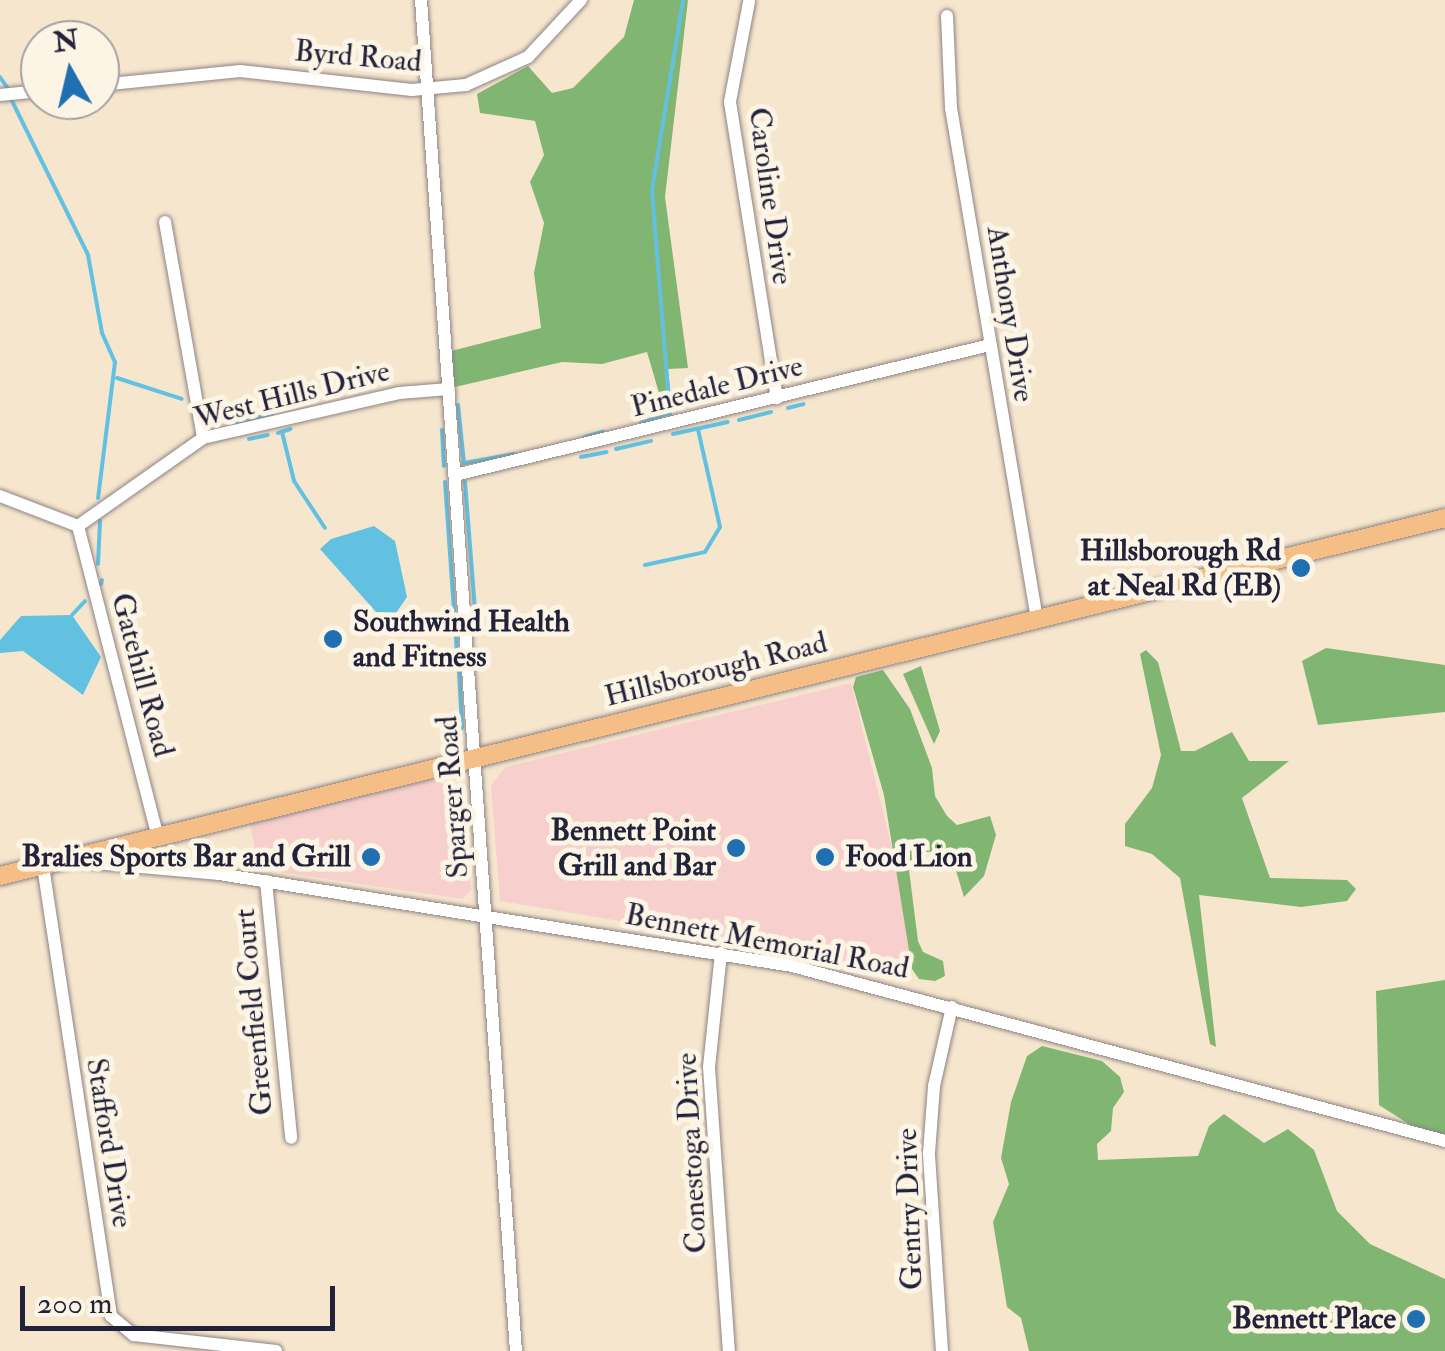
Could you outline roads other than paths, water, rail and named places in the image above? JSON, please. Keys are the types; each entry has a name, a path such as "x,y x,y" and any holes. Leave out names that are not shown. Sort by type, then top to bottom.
{"main road":[{"name":"Hillsborough Road","path":"0,876 1445,518"}],"street":[{"name":"Sparger Road","path":"422,0 516,1351"},
{"name":"Byrd Road","path":"120,82 240,71 428,90 478,83 514,67 581,0"},
{"name":"Caroline Drive","path":"749,2 730,102 776,398"},
{"name":"Anthony Drive","path":"947,16 951,108 1037,619"},
{"path":"165,222 202,438"},
{"name":"Pinedale Drive","path":"455,475 990,344"},
{"name":"West Hills Drive","path":"78,526 202,438 399,393 449,389"},
{"path":"0,496 78,526"},
{"name":"Gatehill Road","path":"78,526 158,837"},
{"name":"Bennett Memorial Road","path":"66,860 266,881 721,953 952,1007 1445,1141"},
{"name":"Stafford Drive","path":"43,866 111,1316 134,1335 276,1351"},
{"name":"Greenfield Court","path":"266,881 291,1138"},
{"name":"Conestoga Drive","path":"721,953 710,1067 729,1351"},
{"name":"Gentry Drive","path":"942,1351 928,1153 934,1086 952,1007"}],"water":[{"path":"374,526 395,541 407,597 396,613 376,612 320,549 331,539"},
{"path":"72,615 101,657 83,695 23,651 0,653 0,640 21,616"}],"waterway":[{"path":"670,415 652,190 683,0"},
{"path":"0,77 8,89"},
{"path":"12,101 88,255 102,333 115,362 98,498"},
{"path":"117,378 182,399"},
{"path":"788,408 804,404"},
{"path":"458,405 464,463 514,454"},
{"path":"739,420 771,412"},
{"path":"641,423 668,413"},
{"path":"235,423 272,414"},
{"path":"673,434 728,422"},
{"path":"278,433 290,429"},
{"path":"645,565 705,552 720,527 698,429"},
{"path":"442,430 444,466"},
{"path":"282,432 294,481 325,528"},
{"path":"585,437 603,432"},
{"path":"249,439 268,435"},
{"path":"616,449 651,441"},
{"path":"581,457 607,452"},
{"path":"445,482 457,655"},
{"path":"465,482 476,621"},
{"path":"98,564 100,521"},
{"path":"101,584 102,580"},
{"path":"72,615 85,601"},
{"path":"450,745 462,727 459,672"}],"place":[{"name":"Hillsborough Rd at Neal Rd (EB)","path":"1301,568"},
{"name":"Southwind Health and Fitness","path":"333,639"},
{"name":"Bennett Point Grill and Bar","path":"736,848"},
{"name":"Bralies Sports Bar and Grill","path":"371,857"},
{"name":"Food Lion","path":"825,857"},
{"name":"Bennett Place","path":"1416,1319"}]}
